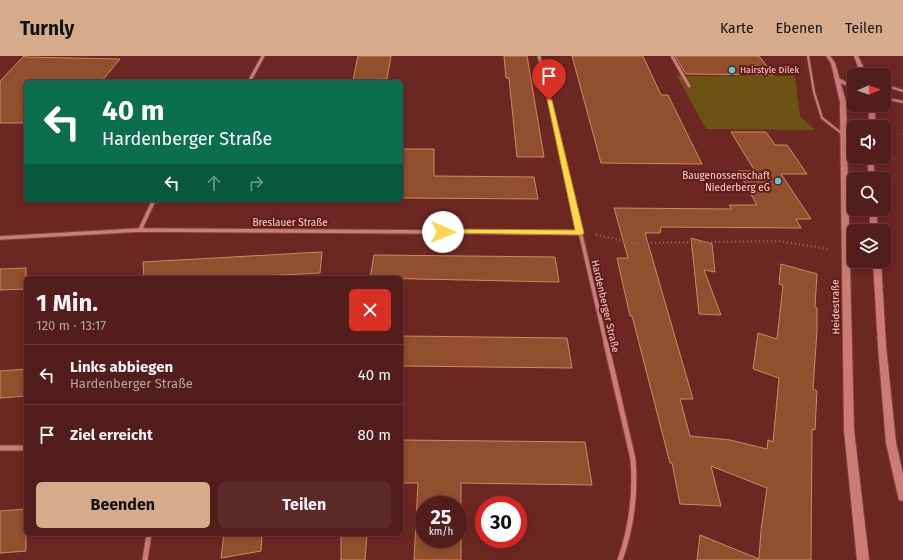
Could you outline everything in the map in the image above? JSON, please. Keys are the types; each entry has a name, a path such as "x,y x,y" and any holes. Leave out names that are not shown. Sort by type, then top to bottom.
{"main road":[{"name":"Heidestraße","path":"828,56 838,80 843,102 845,136 849,430 863,560"},
{"path":"856,56 861,68"},
{"path":"876,268 891,443 903,496"}],"street":[{"path":"249,80 263,56"},
{"name":"Hardenberger Straße","path":"539,56 633,459 635,484 634,509 630,535 620,560"},
{"path":"672,56 689,86"},
{"path":"838,80 847,84"},
{"path":"891,87 903,91"},
{"path":"891,99 903,102"},
{"path":"140,230 153,202"},
{"name":"Breslauer Straße","path":"0,238 140,230 580,234"},
{"path":"0,448 24,448"},
{"path":"145,560 149,536"}],"lane":[{"path":"808,56 814,92 822,118 845,136"}],"path":[{"path":"0,112 24,111"},
{"path":"896,134 903,136"},
{"path":"891,160 896,158"},
{"path":"580,234 598,235 633,243 778,241 830,249"}],"shaded area":[{"path":"677,76 795,76 800,116 815,130 706,129"}],"building":[{"path":"24,56 120,59 103,80 24,80 24,123 0,123 0,81"},
{"path":"358,56 391,56 387,79 353,80"},
{"path":"504,56 527,56 544,157 517,157 509,78 506,78"},
{"path":"572,56 643,56 661,95 668,95 702,164 601,163"},
{"path":"675,56 759,56 774,75 686,74"},
{"path":"731,132 766,132 775,145 787,145 807,174 781,174 811,219 796,219 801,228 661,227 660,233 645,233 693,399 680,399 690,436 730,440 767,449 768,440 773,442 779,378 753,369 758,333 777,339 783,285 779,284 781,264 817,274 815,307 817,308 817,330 813,389 817,391 815,430 812,429 811,560 697,560 700,535 759,559 761,530 767,488 711,466 721,506 680,504 672,463 670,463 632,316 630,316 617,258 628,258 614,208 732,209 729,205 757,205 738,171 755,171"},
{"path":"403,149 434,149 434,176 534,177 538,199 403,198"},
{"path":"691,238 712,244 715,272 704,270 721,315 699,314"},
{"path":"322,252 320,273 261,276 144,276 143,262"},
{"path":"374,255 555,257 559,282 403,279 403,276 370,276"},
{"path":"26,268 26,276 24,276 24,289 0,290 0,269"},
{"path":"403,336 567,338 572,368 403,366"},
{"path":"24,369 24,396 0,398 0,371"},
{"path":"403,440 585,442 592,485 461,483 461,496 417,496 418,483 403,483"},
{"path":"24,509 24,536 26,536 26,551 0,553 0,511"},
{"path":"224,536 262,536 261,551 221,558"},
{"path":"341,536 367,536 365,560 341,560"},
{"path":"415,541 415,548 461,548 461,560 414,560"}],"place":[{"name":"Hairstyle Dilek","path":"732,70"},
{"name":"Baugenossenschaft Niederberg eG","path":"778,181"}],"route":[{"path":"443,232 580,233 549,100"}]}
